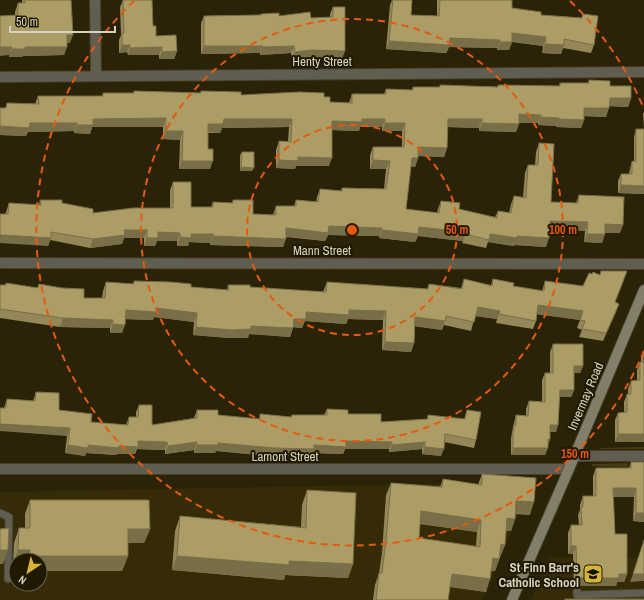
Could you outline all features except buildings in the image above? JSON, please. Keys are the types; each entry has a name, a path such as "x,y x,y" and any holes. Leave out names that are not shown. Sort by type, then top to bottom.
{"main road":[{"name":"Invermay Road","path":"512,600 644,290"}],"street":[{"path":"95,0 96,75"},
{"name":"Henty Street","path":"0,77 96,75 644,72"},
{"name":"Mann Street","path":"0,263 644,264"},
{"path":"574,456 644,456"},
{"name":"Lamont Street","path":"0,469 569,469"}],"lane":[{"path":"0,513 9,517 8,552"},
{"path":"577,591 577,595 643,593"}],"shaded area":[{"path":"644,447 644,449 599,449 600,448"},
{"path":"628,463 628,467 591,466 592,464"},
{"path":"532,482 483,600 0,600 0,492"},
{"name":"St Finn Barr's Catholic School","path":"549,557 644,558 644,600 531,600"}],"place":[{"name":"St Finn Barr's Catholic School","path":"593,574"}]}
